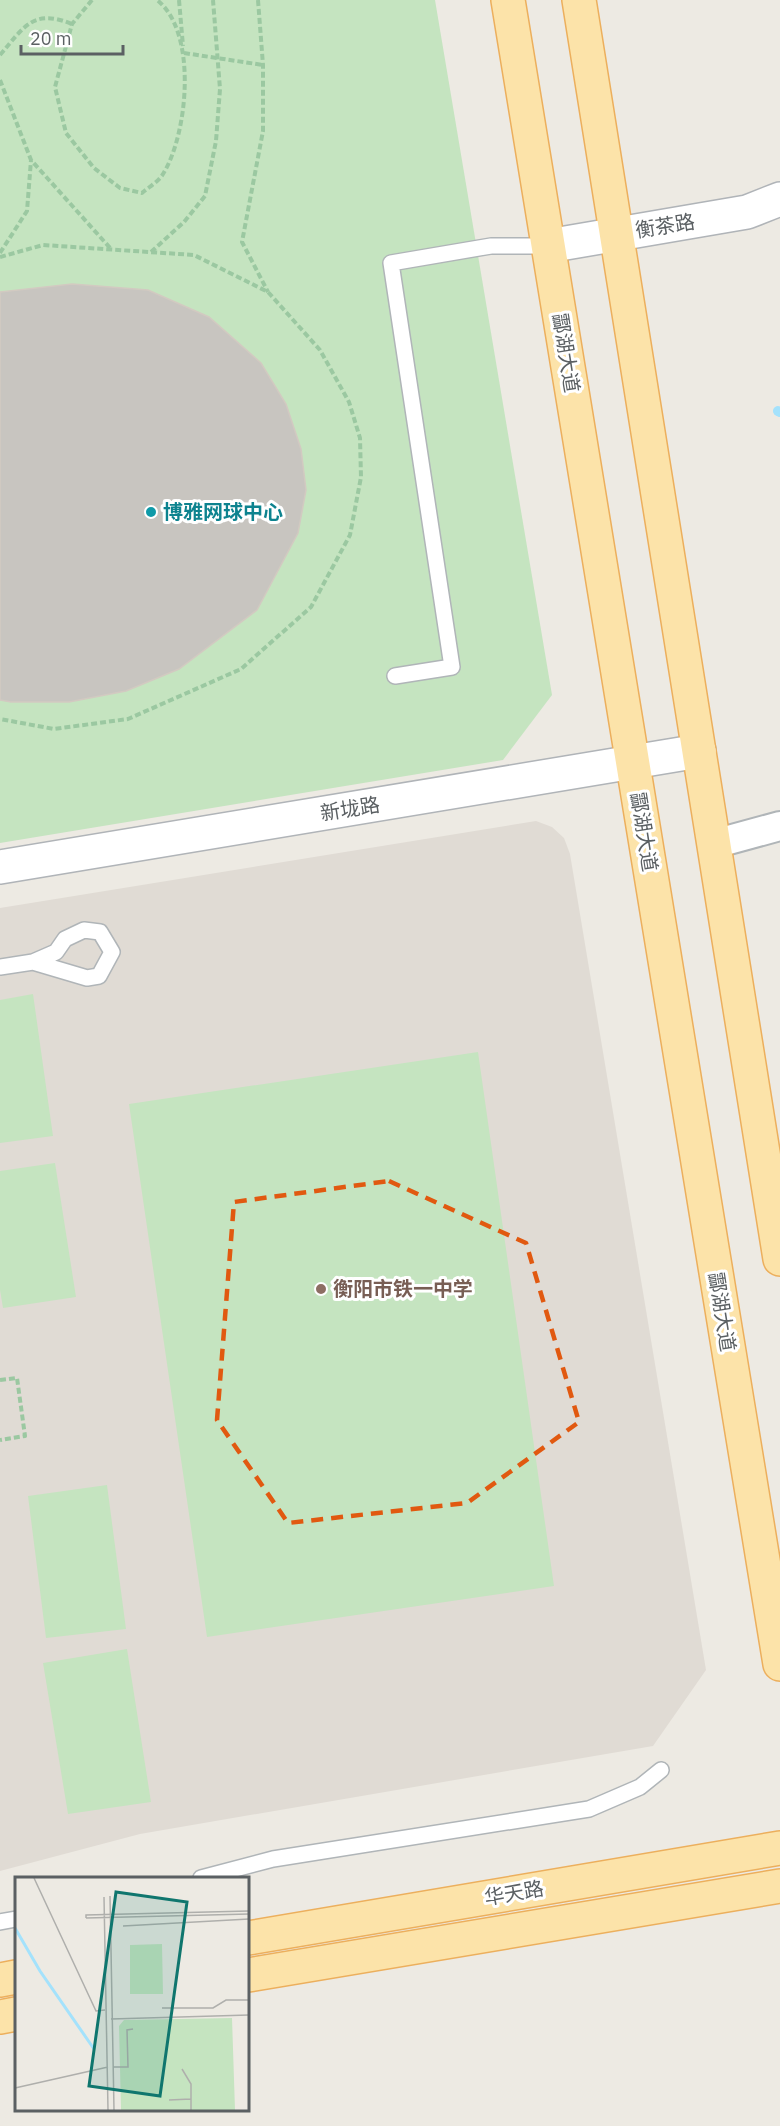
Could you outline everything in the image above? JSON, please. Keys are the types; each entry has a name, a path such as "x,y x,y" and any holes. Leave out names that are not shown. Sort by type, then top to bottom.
{"main road":[{"name":"酃湖大道","path":"508,0 780,1664"},
{"path":"579,0 780,1259"},
{"name":"衡茶路","path":"548,246 747,212 780,199"},
{"name":"新垅路","path":"0,867 699,751"},
{"name":"华天路","path":"249,1938 780,1848"},
{"name":"华天路","path":"249,1975 780,1886"},
{"path":"0,1980 15,1977"},
{"path":"0,2017 15,2014"}],"street":[{"path":"714,844 780,826"}],"lane":[{"path":"394,676 452,667 391,262 491,246 548,246"},
{"path":"0,967 33,962 56,952 65,939 84,930 100,932 112,952 99,976 87,978 33,962"},
{"path":"205,1877 273,1859 589,1809 640,1787 661,1770"},
{"path":"0,1922 15,1919"}],"path":[{"path":"92,0 72,24 55,87 66,134 94,168 120,188 142,193 162,176 177,141 184,90 184,54 179,0"},
{"path":"157,0 169,10 184,54"},
{"path":"151,252 184,222 205,196 216,141 220,89 213,0"},
{"path":"0,719 54,729 128,719 242,669 311,607 350,535 361,477 360,438 349,402 320,350 268,292 242,243 263,131 263,65 258,0"},
{"path":"0,55 26,25 52,16 72,24"},
{"path":"184,54 263,65"},
{"path":"0,80 31,160 112,250"},
{"path":"0,255 27,211 31,160"},
{"path":"0,255 43,245 194,255 268,292"},
{"path":"0,1380 17,1378 25,1436 0,1440"}],"highlighted area":[{"path":"389,1181 526,1243 579,1422 467,1503 288,1523 217,1420 234,1202"}],"shaded area":[{"name":"衡阳市铁一中学","path":"536,821 552,827 564,838 570,854 706,1670 653,1746 140,1834 0,1871 0,908"}],"green space":[{"path":"0,0 435,0 552,695 503,760 0,843"},
{"path":"33,994 53,1136 0,1143 0,1000"},
{"path":"478,1052 554,1586 207,1637 129,1104"},
{"path":"55,1163 76,1297 3,1308 0,1290 0,1171"},
{"path":"107,1485 126,1629 46,1638 28,1496"},
{"path":"127,1649 151,1802 68,1814 43,1663"}],"building":[{"name":"博雅网球中心","path":"72,284 148,290 209,317 261,363 286,404 301,449 306,490 298,533 257,610 179,669 126,691 69,702 11,702 0,700 0,292"}],"place":[{"name":"博雅网球中心","path":"151,512"},
{"name":"衡阳市铁一中学","path":"321,1289"}]}
